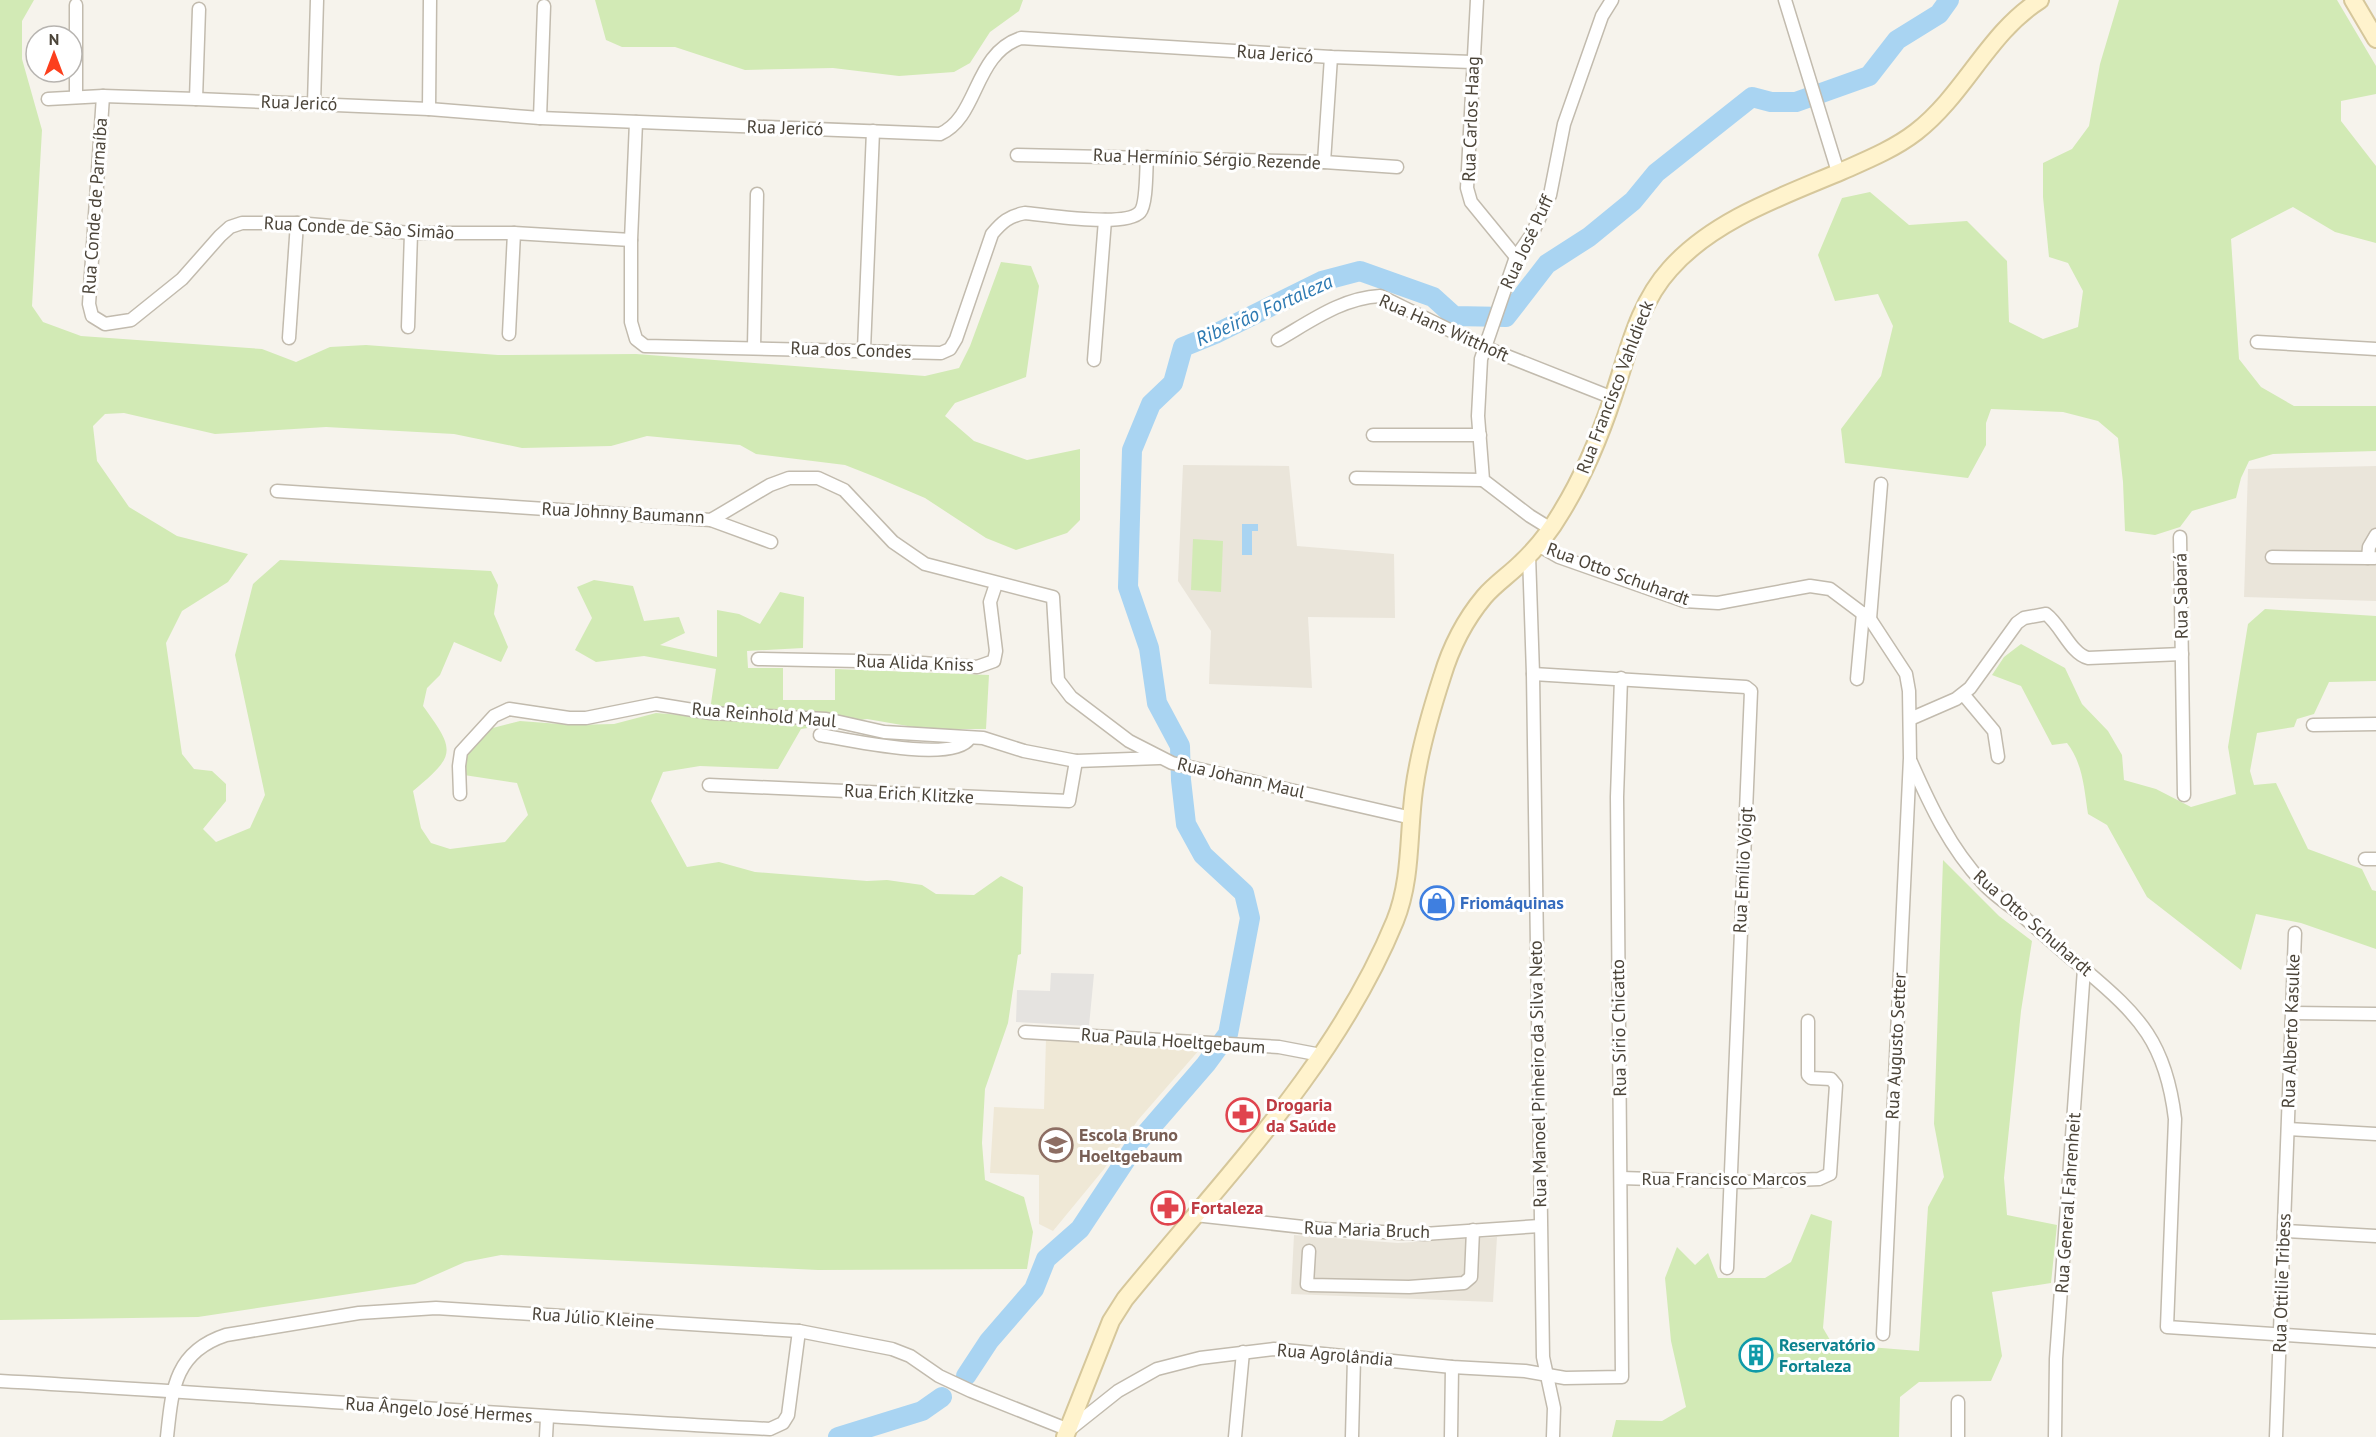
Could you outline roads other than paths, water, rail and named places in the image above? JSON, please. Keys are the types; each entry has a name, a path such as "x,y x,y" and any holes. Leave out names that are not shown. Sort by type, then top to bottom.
{"main road":[{"name":"Rua Francisco Vahldieck","path":"1067,1434 1111,1321 1125,1299 1322,1055 1364,986 1397,916 1408,871 1414,791 1426,732 1443,672 1458,636 1486,594 1533,550 1551,529 1583,472 1613,398 1645,305 1668,270 1706,236 1892,148 1914,134 1958,92 1987,51 2008,28 2040,0"},
{"path":"2352,0 2376,39"}],"street":[{"path":"314,104 317,0"},
{"path":"429,108 430,0"},
{"name":"Rua Carlos Haag","path":"1477,0 1467,188 1470,202 1516,256"},
{"name":"Rua José Puff","path":"1483,480 1478,385 1485,347 1516,256 1532,234 1550,195 1564,124 1602,15 1612,0"},
{"path":"1785,0 1838,172"},
{"path":"76,5 76,97"},
{"path":"540,118 544,6"},
{"path":"195,99 199,9"},
{"name":"Rua Jericó","path":"48,99 103,96 429,108 540,118 940,134 955,125 995,52 1007,43 1021,38 1331,57 1472,62"},
{"path":"1324,162 1331,57"},
{"name":"Rua Conde de Parnaíba","path":"92,316 89,304 103,96"},
{"name":"Rua dos Condes","path":"636,122 631,240 631,322 636,339 645,346 941,353 950,349 956,339 992,234 1001,223 1012,215 1024,213 1106,220 1131,218 1140,212 1147,157"},
{"path":"864,350 873,131"},
{"name":"Rua Hermínio Sérgio Rezende","path":"1017,154 1324,162 1397,167"},
{"path":"754,347 757,194"},
{"path":"1094,360 1106,220"},
{"name":"Rua Conde de São Simão","path":"92,316 105,324 131,320 182,279 207,249 230,227 242,223 297,223 411,233 514,233 631,240"},
{"path":"289,338 297,223"},
{"path":"408,327 411,233"},
{"path":"509,334 514,233"},
{"name":"Rua Hans Witthoft","path":"1278,340 1344,302 1362,297 1380,296 1485,347 1613,398"},
{"path":"2257,342 2376,349"},
{"path":"1373,435 1480,435"},
{"name":"Rua Johnny Baumann","path":"277,491 711,520 770,484 789,478 818,478 844,490 893,542 925,564 953,573 976,575 996,584"},
{"path":"1356,478 1483,480 1551,529"},
{"path":"1857,679 1867,616 1881,484"},
{"path":"711,520 771,542"},
{"path":"2272,557 2372,558 2369,547 2376,535"},
{"name":"Rua Sabará","path":"2180,537 2184,795"},
{"name":"Rua Otto Schuhardt","path":"1533,550 1684,601 1718,603 1810,586 1830,589 1867,616 1906,674 1910,719 1910,758 1932,810 1957,851 1983,884 2113,992 2136,1016 2163,1062 2171,1088 2175,1130 2167,1327 2280,1336"},
{"name":"Rua Manoel Pinheiro da Silva Neto","path":"1533,550 1540,1226 1543,1357 1554,1408 1553,1437"},
{"name":"Rua Alida Kniss","path":"758,659 908,662 977,667 994,661 996,651 990,602 996,584"},
{"name":"Rua Johann Maul","path":"996,584 1053,597 1058,680 1064,689 1129,741 1167,761 1412,818"},
{"path":"1910,719 1962,694 1977,680 2017,623 2024,618 2046,614 2057,622 2082,657 2182,654"},
{"name":"Rua Emílio Voigt","path":"1533,674 1746,687 1751,691 1727,1268"},
{"name":"Rua Sírio Chicatto","path":"1621,678 1617,796 1622,1377"},
{"path":"1962,694 1994,731 1998,757"},
{"name":"Rua Reinhold Maul","path":"460,794 461,752 494,716 509,709 569,718 586,718 656,704 711,713 826,719 884,732 969,739 983,738 1024,751 1076,760 1167,761"},
{"path":"2313,725 2376,724"},
{"path":"820,735 921,750 959,747 969,739"},
{"name":"Rua Augusto Setter","path":"1883,1334 1910,758"},
{"name":"Rua Erich Klitzke","path":"709,785 1069,801 1076,760"},
{"name":"Rua Alberto Kasulke","path":"2288,1129 2295,933"},
{"name":"Rua General Fahrenheit","path":"2055,1437 2056,1359 2084,969"},
{"path":"2292,1013 2376,1014"},
{"name":"Rua Francisco Marcos","path":"1620,1178 1732,1182 1819,1179 1830,1174 1836,1085 1831,1079 1809,1076 1808,1021"},
{"name":"Rua Paula Hoeltgebaum","path":"1025,1032 1279,1047 1322,1055"},
{"path":"2288,1129 2376,1134"},
{"name":"Rua Ottilie Tribess","path":"2276,1437 2288,1129"},
{"name":"Rua Maria Bruch","path":"1195,1215 1321,1229 1424,1234 1540,1226"},
{"path":"1309,1251 1308,1284 1310,1285 1409,1287 1464,1283 1470,1276 1473,1230"},
{"path":"2284,1231 2376,1236"},
{"name":"Rua Júlio Kleine","path":"167,1437 172,1390 187,1360 209,1341 226,1335 359,1313 436,1308 799,1331 892,1349 910,1356 939,1376 1067,1434"},
{"name":"Rua Ângelo José Hermes","path":"0,1381 172,1390 547,1418 770,1429 783,1423 788,1415 799,1331"},
{"path":"2280,1336 2376,1341"},
{"name":"Rua Agrolândia","path":"1067,1434 1118,1391 1157,1369 1200,1358 1243,1352 1274,1349 1452,1367 1525,1371 1548,1376 1622,1377"},
{"path":"1235,1437 1243,1352"},
{"path":"1352,1437 1354,1358"},
{"path":"1451,1437 1452,1367"},
{"path":"1958,1402 1958,1437"},
{"path":"546,1437 547,1418"}],"water":[{"path":"1242,524 1258,524 1258,531 1252,531 1252,555 1242,555"}],"waterway":[{"name":"Ribeirão Fortaleza","path":"966,1376 989,1341 1034,1289 1046,1259 1080,1229 1135,1146 1206,1064 1228,1034 1250,918 1244,893 1203,855 1186,824 1180,746 1157,703 1149,648 1128,587 1132,450 1151,404 1173,383 1183,347 1215,334 1322,281 1360,271 1433,297 1454,316 1506,317 1547,264 1589,237 1633,201 1656,173 1752,97 1771,102 1796,102 1869,76 1897,40 1939,14 1949,0"},
{"name":"Ribeirão Fortaleza","path":"838,1437 922,1411 942,1397"}],"place":[{"name":"Friomáquinas","path":"1437,903"},
{"name":"Drogaria da Saúde","path":"1243,1115"},
{"name":"Escola Bruno Hoeltgebaum","path":"1056,1145"},
{"name":"Fortaleza","path":"1168,1208"},
{"name":"Reservatório Fortaleza","path":"1756,1355"}]}
